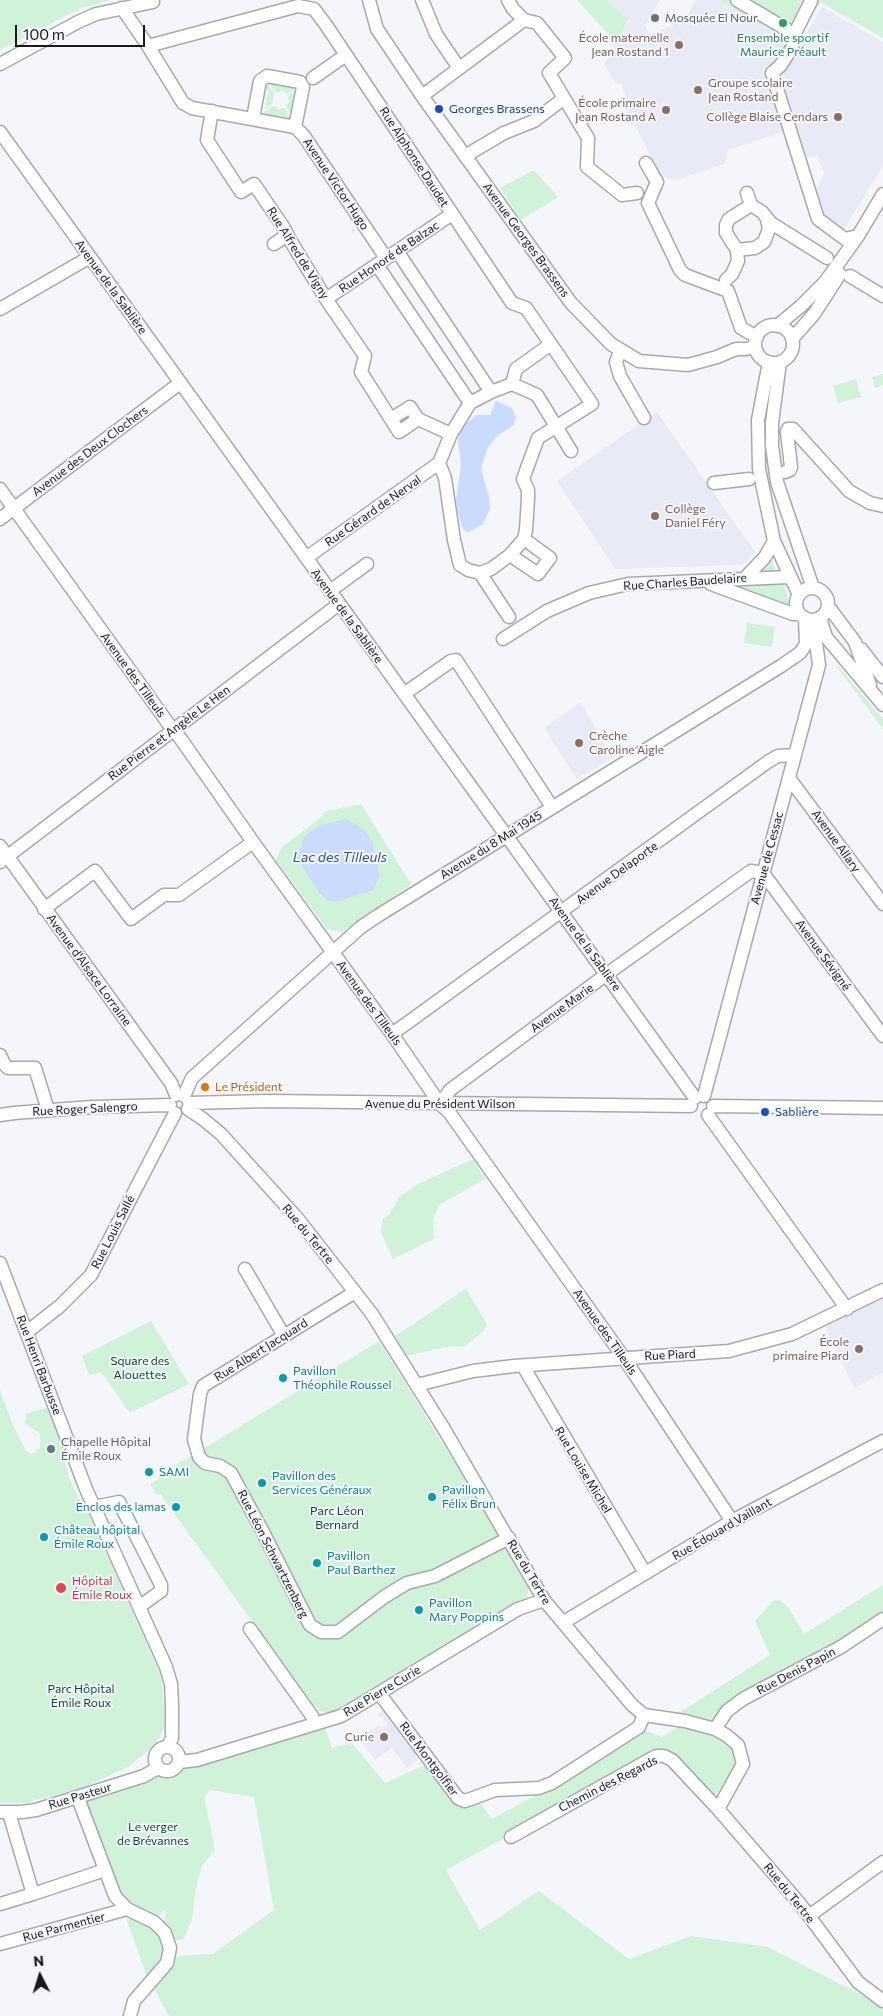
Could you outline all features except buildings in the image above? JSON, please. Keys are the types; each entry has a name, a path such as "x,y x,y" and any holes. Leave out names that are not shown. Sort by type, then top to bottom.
{"street":[{"name":"Avenue Georges Brassens","path":"369,0 377,29 422,96 571,303 594,328 620,351 639,361 688,366 718,358 736,349 746,349 756,342"},
{"path":"422,0 436,34 459,68"},
{"path":"508,0 513,9 524,20 537,23 565,58 549,73 588,138 586,167 622,195 637,193"},
{"path":"737,0 786,29 793,37"},
{"path":"811,1 793,37 792,48 780,66 772,73 818,219 844,239 858,236"},
{"path":"0,64 96,14 153,2"},
{"name":"Rue Alphonse Daudet","path":"148,46 298,6 314,9 512,303 526,308 592,404 557,426"},
{"name":"Avenue Victor Hugo","path":"122,8 148,46 182,103 192,108 295,127 304,136 387,258 470,404"},
{"path":"422,96 524,20"},
{"path":"253,118 260,81 268,76 307,82 346,55"},
{"path":"295,127 307,82"},
{"path":"466,156 504,133 534,120 563,99"},
{"name":"Rue Alfred de Vigny","path":"212,111 207,140 241,192 254,184 326,299 365,356 361,372 399,432 418,420 451,434"},
{"name":"Avenue de la Sablière","path":"0,132 697,1100 710,1100 711,1111"},
{"path":"646,163 657,182 648,202 680,270 685,275 728,291 741,328 736,349"},
{"path":"756,342 765,328 777,326 825,282 858,236 883,194"},
{"path":"726,280 732,274 738,261 737,250 726,233 726,225 729,219 749,199 771,223 827,258"},
{"name":"Rue Honoré de Balzac","path":"326,299 452,214"},
{"path":"737,250 755,248 764,242 769,229 767,219"},
{"path":"274,244 287,235"},
{"path":"792,339 825,298 849,260 858,236"},
{"path":"0,309 90,257"},
{"path":"387,258 491,392"},
{"path":"850,276 883,296"},
{"path":"777,326 786,330 792,339 793,345 790,354 775,362 758,420 759,469 774,541 798,595"},
{"path":"741,328 756,342 760,357 775,362"},
{"path":"512,384 516,369 552,344"},
{"path":"620,351 616,362 620,376 644,418"},
{"path":"775,362 772,446 777,482 813,588"},
{"name":"Avenue des Deux Clochers","path":"0,519 180,383"},
{"path":"557,426 538,438 523,479 528,490 524,538 510,555 491,569 480,573 468,570 460,564 454,540 445,478 439,463 451,434 470,404 491,392 512,384 537,395 557,426 571,451"},
{"path":"785,472 790,470 791,467 787,432 788,429 793,429 849,491 870,503 883,506"},
{"name":"Rue Gérard de Nerval","path":"306,558 439,463"},
{"path":"714,483 749,479"},
{"name":"Avenue des Tilleuls","path":"0,489 392,1034 440,1104 450,1112 624,1358 732,1521"},
{"path":"510,555 538,574 550,558 524,538"},
{"path":"745,578 765,557 774,541"},
{"path":"330,591 368,564"},
{"path":"480,573 510,618"},
{"name":"Rue Charles Baudelaire","path":"503,639 546,611 589,593 628,584 789,577"},
{"path":"706,582 793,614 809,617 824,615 828,606"},
{"path":"883,676 828,606 826,596 813,588 802,591 798,595 796,605 826,636 883,705"},
{"name":"Rue Pierre et Angèle Le Hen","path":"2,855 174,731 339,604"},
{"name":"Avenue de Cessac","path":"697,1100 763,873 819,665 809,617"},
{"name":"Avenue du 8 Mai 1945","path":"180,1103 192,1078 378,914 692,720 700,718 800,653 806,644 809,617"},
{"path":"855,642 874,695"},
{"path":"404,694 450,661 456,660 552,808"},
{"name":"Avenue Delaporte","path":"392,1034 769,761 778,756 795,755"},
{"name":"Avenue Allary","path":"789,778 883,904"},
{"path":"44,909 100,867 126,923 164,895 179,895 253,842"},
{"name":"Avenue d'Alsace Lorraine","path":"2,855 44,909 171,1083 180,1103"},
{"name":"Avenue Marie","path":"440,1104 450,1090 751,871 763,873"},
{"name":"Avenue Sévigné","path":"763,873 883,1036"},
{"path":"0,1055 8,1068 35,1068 48,1110"},
{"path":"697,1100 695,1115 702,1117 711,1111 883,1108"},
{"name":"Avenue du Président Wilson","path":"180,1103 228,1101 440,1104 697,1100"},
{"name":"Rue Roger Salengro","path":"0,1115 48,1110 180,1103"},
{"name":"Rue du Tertre","path":"180,1103 221,1134 298,1219 372,1314 417,1385 544,1600 632,1705 644,1714"},
{"name":"Rue Louis Sallé","path":"27,1332 60,1306 91,1275 180,1103"},
{"path":"711,1111 842,1300 846,1309"},
{"name":"Rue Henri Barbusse","path":"0,1263 94,1507 166,1667 171,1684 172,1738 168,1747"},
{"path":"245,1269 284,1336"},
{"name":"Rue Piard","path":"417,1385 473,1371 728,1351 792,1334 883,1290"},
{"name":"Rue Albert Jacquard","path":"199,1457 194,1439 200,1394 203,1386 355,1292"},
{"name":"Rue Louise Michel","path":"522,1366 645,1574"},
{"name":"Rue Édouard Vaillant","path":"564,1622 732,1521 883,1440"},
{"name":"Rue Léon Schwartzenberg","path":"199,1457 205,1462 220,1466 231,1474 310,1625 321,1632 338,1632 384,1597 408,1582 435,1576 509,1538"},
{"path":"94,1507 119,1502 161,1585 161,1591 139,1607"},
{"name":"Rue Pierre Curie","path":"179,1762 197,1760 341,1716 518,1609 544,1600"},
{"name":"Rue Denis Papin","path":"715,1729 727,1711 743,1699 841,1647 883,1619"},
{"path":"250,1629 312,1716 315,1724"},
{"name":"Rue Montgolfier","path":"379,1693 458,1798 464,1801 495,1790 538,1788 552,1783 639,1726 644,1714"},
{"path":"644,1714 685,1721 715,1729 738,1745 743,1764 718,1810"},
{"path":"168,1747 176,1750 179,1762 175,1768 168,1772 158,1768 154,1760 157,1752 168,1747"},
{"name":"Chemin des Regards","path":"511,1837 656,1756 664,1756 672,1760 718,1810"},
{"name":"Rue Pasteur","path":"4,1812 36,1810 78,1798 144,1776 158,1768"},
{"path":"78,1798 115,1896 127,1909 154,1922 165,1933 170,1948 167,1963 134,2001 130,2016"},
{"name":"Rue du Tertre","path":"718,1810 809,1916 858,1982 883,2000"},
{"path":"4,1812 33,1894"},
{"path":"809,1916 883,1862"},
{"path":"0,1904 105,1870"},
{"name":"Rue Parmentier","path":"0,1944 127,1909"}],"shaded area":[{"name":"Groupe scolaire Jean Rostand","path":"607,0 660,0 645,25 650,35 685,19 696,0 718,0 787,39 787,46 777,63 766,66 762,71 772,84 786,131 728,150 724,164 673,181 660,175 622,100 625,95 621,84 615,83 604,64 629,19 621,15"},
{"name":"Collège Blaise Cendars","path":"822,7 883,42 883,166 844,229 824,218 814,194 824,174 817,155 805,158 780,79"},
{"name":"Collège Daniel Féry","path":"657,412 755,552 742,565 615,569 557,481"},
{"name":"Crèche Caroline Aigle","path":"581,702 612,758 577,779 544,728"},
{"name":"École primaire Piard","path":"883,1296 883,1373 854,1388 824,1325"},
{"name":"Curie","path":"386,1708 420,1753 415,1757 418,1760 407,1768 392,1748 375,1760 359,1739 379,1725 381,1728 387,1724 377,1714"}],"green space":[{"path":"0,0 111,0 81,8 0,50"},
{"path":"577,0 607,0 621,14 629,18 617,40 610,36"},
{"name":"Ensemble sportif Maurice Préault","path":"718,0 883,0 883,38 820,2 797,45"},
{"path":"274,81 295,85 297,88 287,94 282,91 275,92 270,84"},
{"path":"268,85 274,93 272,104 265,109 267,106 265,103 268,96 267,93 269,92 265,87"},
{"path":"295,91 297,94 294,96 296,99 293,101 295,108 292,110 295,115 293,117 286,107 289,102 288,96"},
{"path":"273,106 278,109 284,108 291,118 265,115 264,112"},
{"path":"534,170 558,197 521,220 500,188"},
{"path":"883,374 883,385 875,388 872,377"},
{"path":"856,379 861,397 838,403 833,386"},
{"path":"770,558 775,568 774,572 756,572"},
{"path":"738,584 784,584 790,605 785,607 739,588"},
{"path":"747,623 775,627 772,647 744,643"},
{"path":"837,667 883,719 883,729"},
{"path":"361,804 411,884 343,932 327,929 276,860 281,848 323,816 326,811"},
{"path":"473,1159 485,1179 439,1205 433,1221 434,1239 393,1259 381,1232 383,1219 389,1215 399,1197 418,1184"},
{"path":"466,1289 487,1324 484,1331 465,1346 445,1347 407,1356 395,1336"},
{"name":"Square des Alouettes","path":"151,1321 189,1384 130,1413 101,1372 89,1375 82,1356"},
{"name":"Parc Léon Bernard","path":"379,1341 530,1584 527,1597 333,1713 322,1712 312,1704 160,1494 156,1495 150,1484 159,1479 157,1475 190,1457"},
{"name":"Parc Hôpital Émile Roux","path":"0,1390 13,1425 26,1451 32,1454 40,1448 40,1434 24,1422 27,1419 25,1414 52,1406 63,1440 60,1443 69,1477 79,1500 82,1499 161,1676 164,1704 164,1726 160,1737 148,1751 128,1767 82,1788 25,1803 0,1803"},
{"path":"883,1585 883,1615 720,1711 711,1720 677,1714 770,1655 755,1621 773,1601 780,1600 788,1607 804,1634"},
{"name":"Le verger de Brévannes","path":"679,1726 724,1736 734,1746 738,1763 716,1795 710,1796 672,1754 665,1750 446,1870 480,1930 539,1891 629,1959 691,1936 768,1947 883,2006 883,2016 169,2016 153,1987 178,1956 213,1954 274,1910 254,1797 210,1790 204,1797 215,1850 202,1866 195,1893 192,1919 182,1940 175,1940 163,1922 167,1907 154,1922 127,1909 78,1798 158,1768 180,1763 198,1763 266,1746 325,1727 332,1748 352,1743 385,1783 427,1764 457,1805 479,1801 492,1819 547,1789 644,1730 662,1737"},
{"path":"126,1918 133,1919 155,1929 162,1940 164,1953 161,1963 147,1977"}],"water":[{"path":"496,401 512,408 516,418 513,426 498,435 487,449 481,469 489,497 490,509 483,524 467,533 463,529 456,501 461,465 458,441 461,429 465,424 477,415 490,415"},
{"name":"Lac des Tilleuls","path":"346,819 363,829 372,841 380,876 373,890 336,902 329,901 321,895 297,858 305,835 319,826"}],"place":[{"name":"Mosquée El Nour","path":"655,18"},
{"name":"Ensemble sportif Maurice Préault","path":"783,23"},
{"name":"École maternelle Jean Rostand 1","path":"679,45"},
{"name":"Groupe scolaire Jean Rostand","path":"698,90"},
{"name":"Georges Brassens","path":"439,109"},
{"name":"École primaire Jean Rostand A","path":"666,110"},
{"name":"Collège Blaise Cendars","path":"838,117"},
{"name":"Collège Daniel Féry","path":"655,516"},
{"name":"Crèche Caroline Aigle","path":"579,743"},
{"name":"Le Président","path":"205,1087"},
{"name":"Sablière","path":"765,1112"},
{"name":"École primaire Piard","path":"859,1349"},
{"name":"Pavillon Théophile Roussel","path":"283,1378"},
{"name":"Chapelle Hôpital Émile Roux","path":"51,1449"},
{"name":"SAMI","path":"149,1472"},
{"name":"Pavillon des Services Généraux","path":"262,1483"},
{"name":"Pavillon Félix Brun","path":"432,1497"},
{"name":"Enclos des lamas","path":"176,1507"},
{"name":"Château hôpital Émile Roux","path":"44,1537"},
{"name":"Pavillon Paul Barthez","path":"317,1563"},
{"name":"Hôpital Émile Roux","path":"61,1588"},
{"name":"Pavillon Mary Poppins","path":"419,1610"},
{"name":"Curie","path":"384,1737"}]}
